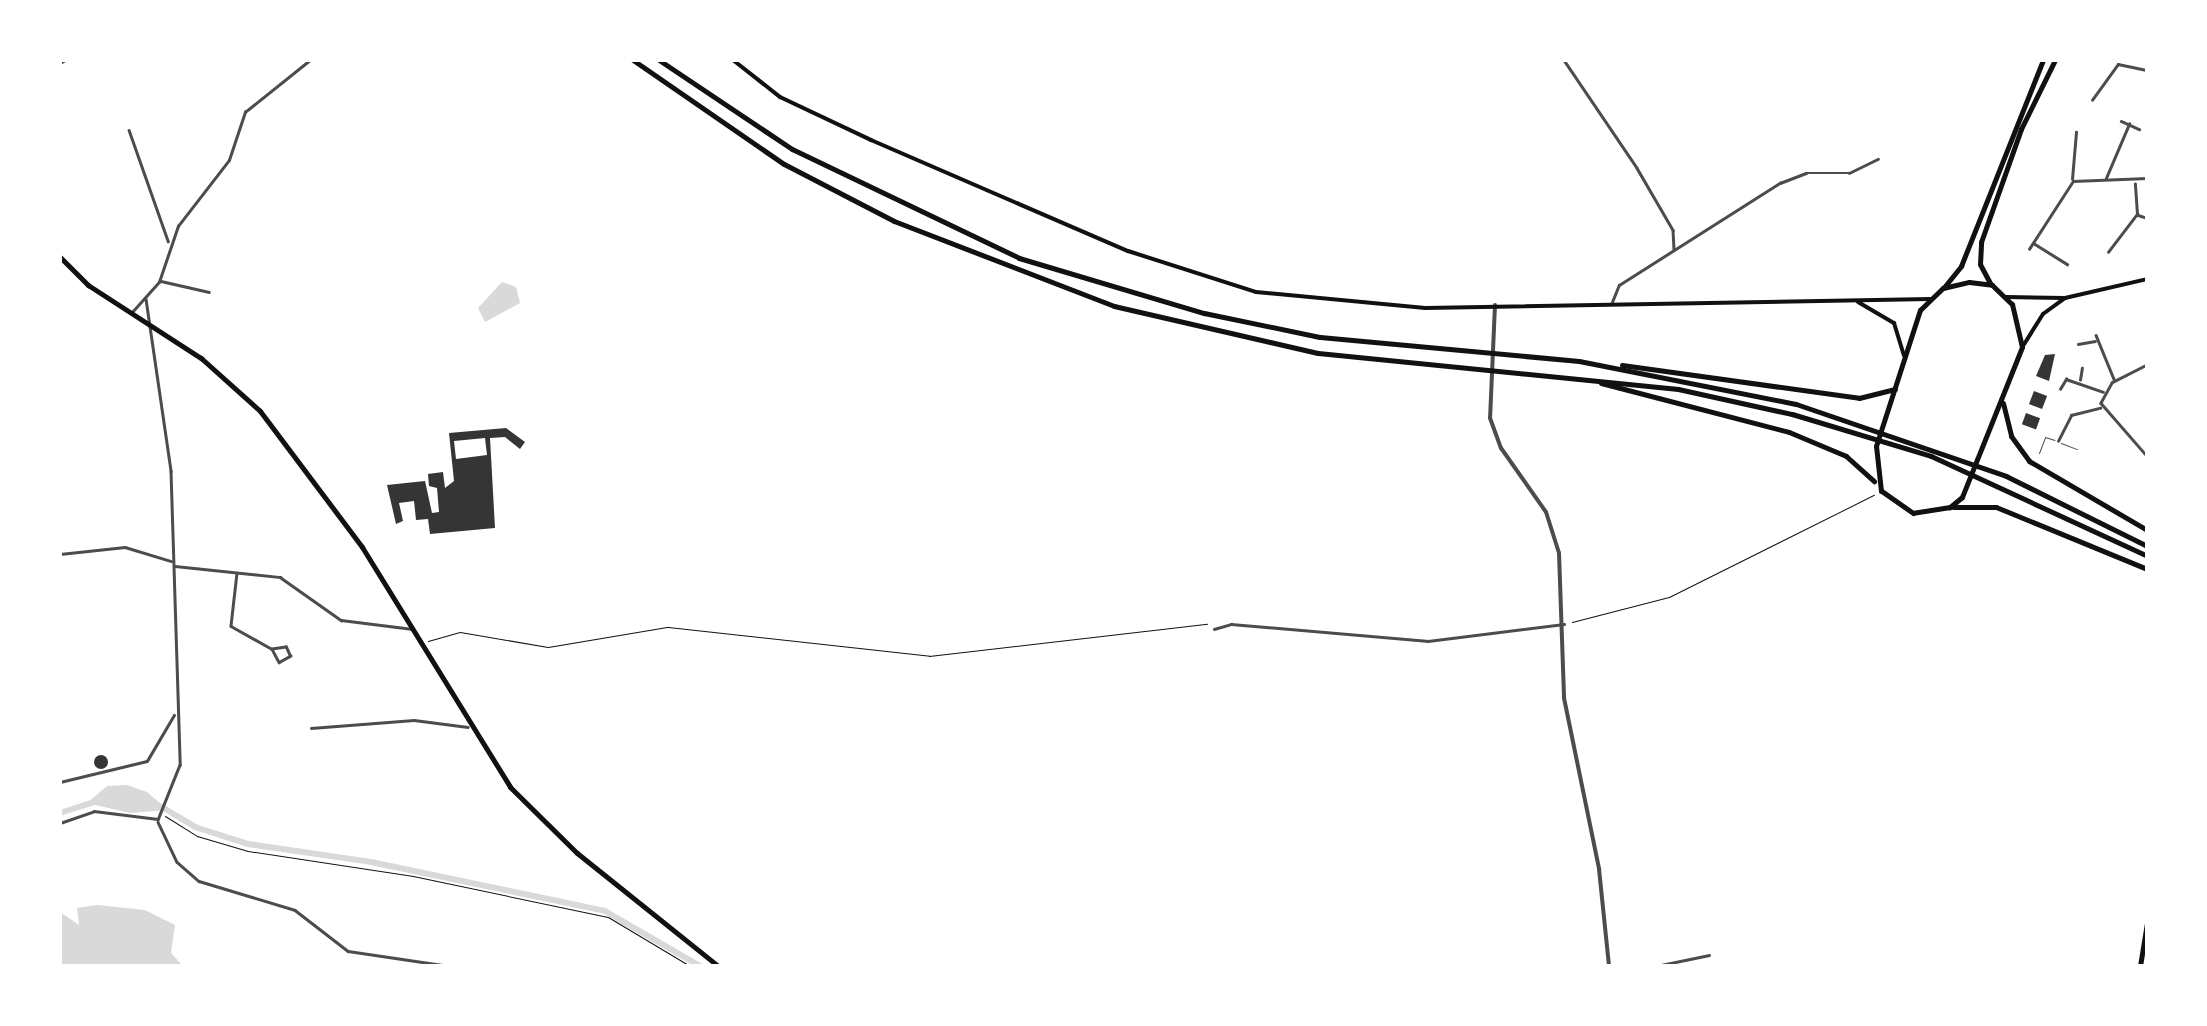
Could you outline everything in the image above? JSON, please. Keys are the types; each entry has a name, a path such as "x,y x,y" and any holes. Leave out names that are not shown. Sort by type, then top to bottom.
{"main road":[{"path":"634,60 784,164 894,221 1030,278 1200,330 1318,352 1678,389 1792,414 1931,456 2147,556"},
{"path":"658,60 792,150 1019,258 1204,313 1320,337 1752,378 1859,398 1895,389"},
{"path":"734,60 795,106 1200,278 1348,304 1495,306 1930,299"},
{"path":"1876,483 1876,446 1905,358 1930,299 1961,266 2006,140 2044,60"},
{"path":"2022,348 2020,319 2006,297 1992,286 1980,264 1981,242 2015,143 2055,60"},
{"path":"60,256 130,314 214,368 279,430 423,642 470,726 528,808 718,966"},
{"path":"2006,297 2065,298 2147,279"},
{"path":"1943,288 1992,286"},
{"path":"1950,507 1971,480 2022,348 2043,314 2065,298"},
{"path":"1854,301 1894,323 1905,358"},
{"path":"1579,361 1796,404 1917,442 2006,476 2147,546"},
{"path":"1576,377 1788,432 1846,456 1881,491 1913,513 1950,507 1996,507 2147,569"},
{"path":"2003,400 2010,436 2029,461 2147,530"},
{"path":"2140,966 2147,923"}],"street":[{"path":"130,314 159,282 169,242 230,160 245,112 310,60"},
{"path":"1564,60 1674,235 1687,242"},
{"path":"2092,100 2118,64 2133,62 2147,70"},
{"path":"2122,121 2139,129"},
{"path":"2105,181 2128,124"},
{"path":"129,130 169,242"},
{"path":"2029,249 2072,181 2068,168 2076,132"},
{"path":"1612,302 1619,285 1796,176 1839,175 1878,159"},
{"path":"2072,181 2135,182 2147,178"},
{"path":"2108,252 2137,214 2135,182"},
{"path":"2137,214 2147,218"},
{"path":"1674,235 1674,250"},
{"path":"2035,243 2067,264"},
{"path":"159,282 209,292"},
{"path":"146,300 145,323 171,472 175,714 180,765 158,820"},
{"path":"1495,306 1490,392 1501,448 1553,528 1564,624 1564,698 1599,869 1609,966"},
{"path":"2096,335 2115,380"},
{"path":"2078,344 2097,341"},
{"path":"2102,408 2104,392 2115,380 2147,366"},
{"path":"2079,382 2082,368"},
{"path":"2060,389 2066,378 2104,392"},
{"path":"2058,442 2070,415 2102,408"},
{"path":"2102,408 2147,456"},
{"path":"60,554 86,546 162,555 172,564 280,577 341,620 414,629"},
{"path":"162,555 172,549"},
{"path":"237,572 231,626 272,650"},
{"path":"1215,626 1428,641 1564,624"},
{"path":"60,782 147,761 175,714"},
{"path":"311,728 414,720 470,726"},
{"path":"60,822 94,811 158,820"},
{"path":"158,820 178,862 199,881 294,910 348,951 449,966"},
{"path":"1656,966 1710,954"}],"lane":[{"path":"2039,454 2045,437 2077,449"}],"path":[{"path":"1564,624 1669,597 1881,491"},
{"path":"423,642 460,632 548,648 668,627 879,651 969,654 1215,626"},
{"path":"162,814 196,836 238,848 413,876 608,917 690,966"}],"shaded area":[{"path":"502,282 516,287 520,303 485,322 478,308"},
{"path":"127,785 147,792 168,810 130,813 87,803 107,786"},
{"path":"97,905 145,910 175,925 171,953 183,966 60,966 60,912 79,925 77,908"}],"building":[{"path":"2055,354 2049,381 2036,376 2045,355"},
{"path":"2034,391 2047,396 2042,409 2029,404"},
{"path":"2026,413 2040,418 2036,429 2022,424"},
{"path":"506,428 525,442 520,449 505,437 490,438 495,528 430,534 428,519 416,520 414,501 399,503 403,521 396,524 387,485 425,481 432,513 439,512 437,488 429,486 428,474 443,472 445,488 454,481 449,433","holes":["485,438 487,455 456,459 454,441"]},
{"path":"101,755 108,762 101,769 94,762"}],"waterway":[{"path":"60,813 91,803"},
{"path":"162,807 195,827 248,844 371,862 605,911 700,966"}]}
